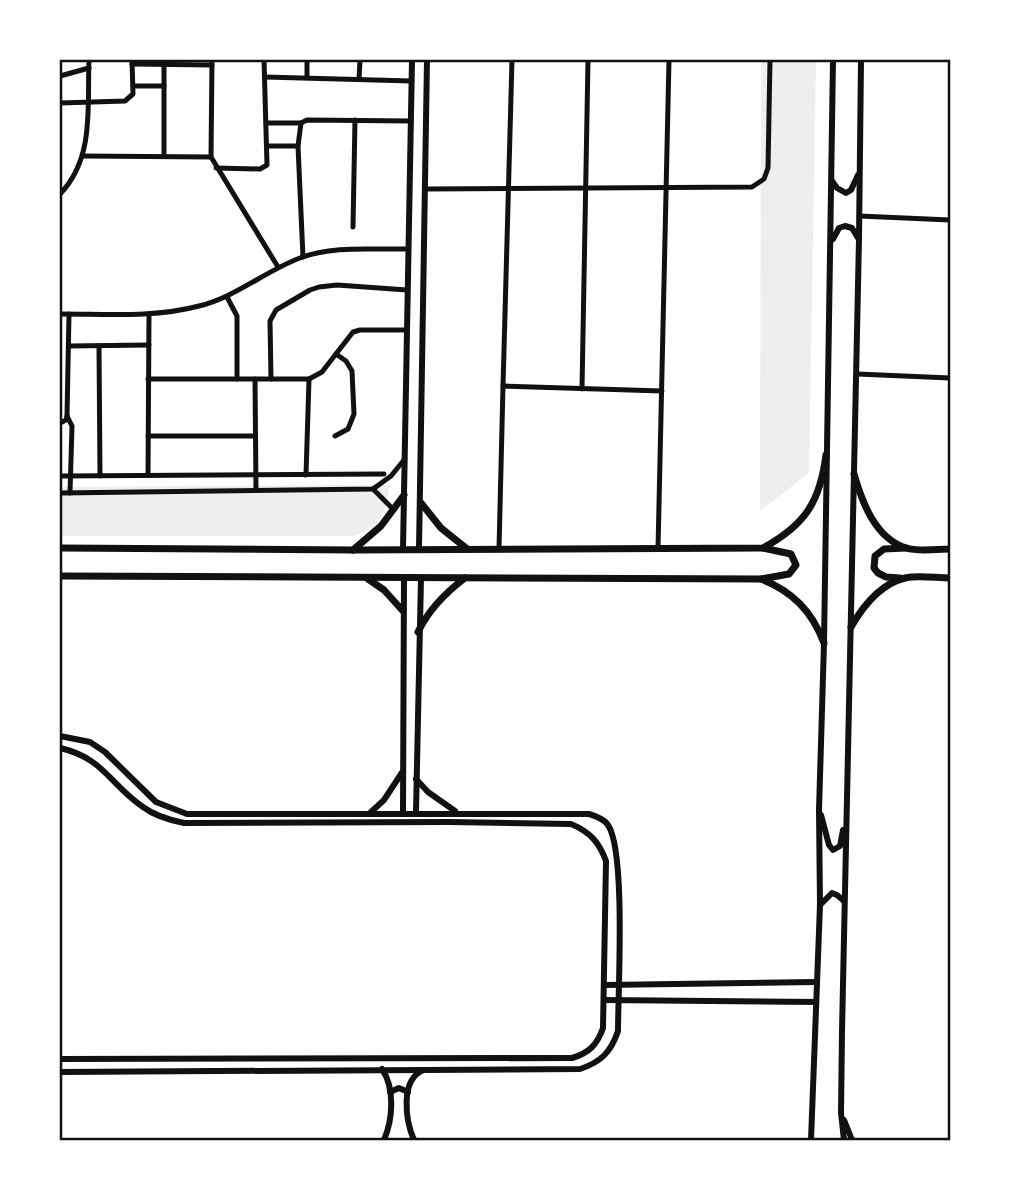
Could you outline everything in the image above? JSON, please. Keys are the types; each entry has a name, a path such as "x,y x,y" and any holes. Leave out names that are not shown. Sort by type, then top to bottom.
{"main road":[{"path":"763,548 784,536 802,520 815,501 823,479 826,455"},
{"path":"854,474 863,503 871,517 881,530 907,548"},
{"path":"353,550 372,535 404,495"},
{"path":"420,506 466,548"},
{"path":"60,548 763,548 791,554 796,565 789,574 761,579 60,576"},
{"path":"950,549 884,550 874,556 873,562 878,572 886,577 950,578"},
{"path":"365,577 384,590 403,611"},
{"path":"418,632 440,599 465,578"},
{"path":"851,627 872,597 905,578"},
{"path":"761,579 788,592 800,602 818,627 824,643"}],"street":[{"path":"60,194 71,180 83,156 88,130 89,60"},
{"path":"216,168 262,169 268,163 264,60"},
{"path":"307,60 307,77"},
{"path":"359,79 360,60"},
{"path":"403,549 411,60"},
{"path":"419,549 427,60"},
{"path":"499,549 512,60"},
{"path":"582,389 588,60"},
{"path":"658,549 669,60"},
{"path":"425,189 752,187 764,179 769,162 770,60"},
{"path":"809,1140 812,1123 820,905 819,810 833,60"},
{"path":"844,1140 841,1113 844,901 857,374 861,60"},
{"path":"60,103 125,101 133,94 132,62 212,62 211,157 278,267"},
{"path":"164,64 164,156"},
{"path":"60,76 89,68"},
{"path":"265,77 411,81"},
{"path":"133,86 164,86"},
{"path":"266,123 301,123 307,120 410,121"},
{"path":"353,227 355,120"},
{"path":"301,123 298,146 303,257"},
{"path":"267,146 298,146"},
{"path":"83,156 211,157"},
{"path":"831,179 836,188 849,192 860,171"},
{"path":"859,216 950,220"},
{"path":"831,242 843,226 852,228 859,239"},
{"path":"60,314 176,312 227,297 278,267 303,257 340,250 407,250"},
{"path":"271,379 271,321 276,310 310,290 328,285 407,290"},
{"path":"227,297 237,316 237,379"},
{"path":"69,314 67,416 72,426 70,493"},
{"path":"148,475 149,314"},
{"path":"148,379 309,379 322,372 353,332 406,330"},
{"path":"69,346 149,345"},
{"path":"99,346 100,476"},
{"path":"335,436 348,429 354,414 352,371 346,361 336,354"},
{"path":"405,359 422,358"},
{"path":"857,374 950,378"},
{"path":"255,379 256,490"},
{"path":"306,475 309,379"},
{"path":"503,386 662,391"},
{"path":"60,423 67,416"},
{"path":"148,436 256,436"},
{"path":"60,493 372,489 391,477 404,460"},
{"path":"371,474 372,489 394,510"},
{"path":"60,476 384,474"},
{"path":"404,509 410,511 420,506"},
{"path":"403,812 404,578"},
{"path":"416,812 421,578"},
{"path":"403,611 419,611"},
{"path":"60,736 90,743 105,752 156,802 187,814 589,814 608,824 613,837 617,859 619,918 618,1031 605,1056 580,1069 60,1072"},
{"path":"60,748 88,757 143,807 162,817 184,823 571,824 594,838 602,848 606,861 603,1028 599,1039 583,1055 572,1058 60,1059"},
{"path":"371,812 384,800 404,770"},
{"path":"416,779 441,803 456,812"},
{"path":"819,810 829,845 836,850 840,846 847,810"},
{"path":"820,905 832,893 844,901"},
{"path":"606,917 619,918"},
{"path":"604,985 816,982"},
{"path":"697,1001 698,984"},
{"path":"604,1000 816,1002"},
{"path":"480,1058 481,1069"},
{"path":"517,1058 518,1069"},
{"path":"382,1069 389,1080 390,1092 389,1127 384,1140"},
{"path":"414,1140 408,1123 408,1092 413,1077 418,1072 429,1069"},
{"path":"390,1092 399,1088 408,1092"},
{"path":"841,1113 852,1140"}],"shaded area":[{"path":"761,60 816,60 809,473 760,511"},
{"path":"390,485 381,517 363,533 354,536 60,536 60,487"}]}
